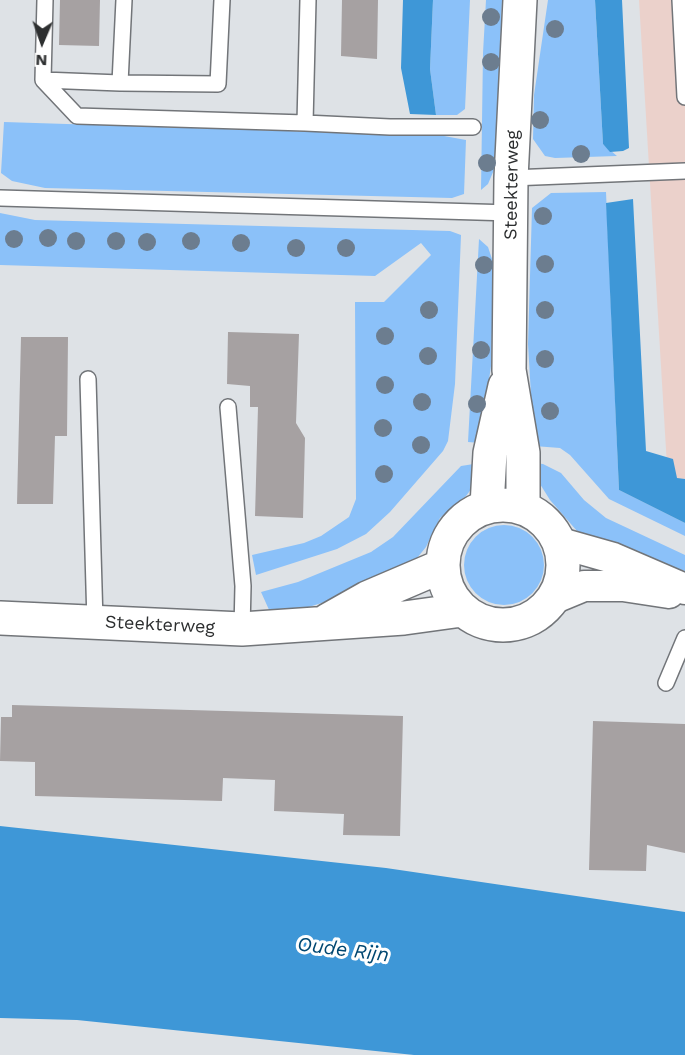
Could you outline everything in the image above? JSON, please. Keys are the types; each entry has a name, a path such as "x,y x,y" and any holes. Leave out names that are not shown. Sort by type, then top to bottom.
{"main road":[{"name":"Steekterweg","path":"520,0 511,178 509,370 523,453 523,508"},
{"name":"Steekterweg","path":"487,506 490,453 509,370"},
{"path":"505,504 523,508 539,516 551,528 560,543 563,571 555,598 536,616 511,626 494,625 477,620 462,610 447,590 442,566 444,550 460,522 487,506 505,504"},
{"name":"Steekterweg","path":"320,625 367,598 442,566"},
{"name":"Steekterweg","path":"0,618 242,629 320,625 462,610"}],"street":[{"path":"560,543 613,558 685,589"},
{"path":"555,598 584,586 623,586 685,595"}],"lane":[{"path":"45,0 43,80 78,116 390,127 473,127"},
{"path":"120,83 123,0"},
{"path":"43,80 218,84 222,0"},
{"path":"305,123 308,0"},
{"path":"680,0 685,98"},
{"path":"511,178 685,171"},
{"path":"0,198 511,213"},
{"path":"88,379 95,622"},
{"path":"228,407 243,586 242,629"},
{"path":"666,683 685,638"}],"shaded area":[{"path":"433,0 470,0 465,109 457,115 436,115 430,69"},
{"path":"486,0 502,0 496,165 488,184 481,190 483,53"},
{"path":"548,0 595,0 603,144 617,156 555,158 545,156 533,139 534,95"},
{"path":"639,0 685,0 685,516 670,516"},
{"path":"4,122 444,136 466,140 464,194 452,198 45,188 12,181 1,173"},
{"path":"606,192 619,490 685,523 685,536 609,499 570,455 560,448 534,446 528,344 532,208 551,193"},
{"path":"0,213 35,220 450,231 461,235 455,384 448,441 443,451 390,512 366,534 337,549 256,575 252,555 304,543 321,536 349,517 356,499 355,302 384,302 431,255 421,243 375,276 0,265"},
{"path":"479,239 488,247 494,265 491,366 480,443 468,442"},
{"path":"480,463 475,484 466,496 440,518 426,547 413,563 334,599 290,613 270,612 261,592 298,582 371,552 393,537 461,466"},
{"path":"534,463 543,464 561,473 584,500 606,518 685,555 685,571 588,539 577,531 550,500 540,484"},
{"path":"504,525 519,528 532,537 541,550 544,565 541,580 532,593 519,602 504,605 489,602 476,593 467,580 464,565 467,550 476,537 489,528"}],"water":[{"path":"403,0 433,0 430,69 436,115 410,114 401,68"},
{"path":"595,0 622,0 629,148 623,151 610,152 603,144"},
{"path":"633,199 646,451 673,459 677,478 685,479 685,523 619,490 606,203"},
{"name":"Oude Rijn","path":"0,826 386,868 685,912 685,1055 414,1055 77,1020 0,1018"}],"building":[{"path":"60,0 100,0 99,46 59,45"},
{"path":"342,0 378,0 377,59 341,56"},
{"path":"228,332 299,334 296,423 305,438 303,518 255,516 258,407 250,407 250,386 227,384"},
{"path":"21,337 68,337 67,436 55,436 53,504 17,504"},
{"path":"12,705 403,716 400,836 343,835 344,814 274,811 275,780 223,778 222,801 35,796 35,762 0,761 1,717 12,717"},
{"path":"593,721 685,724 685,853 647,845 646,871 589,870"}]}
